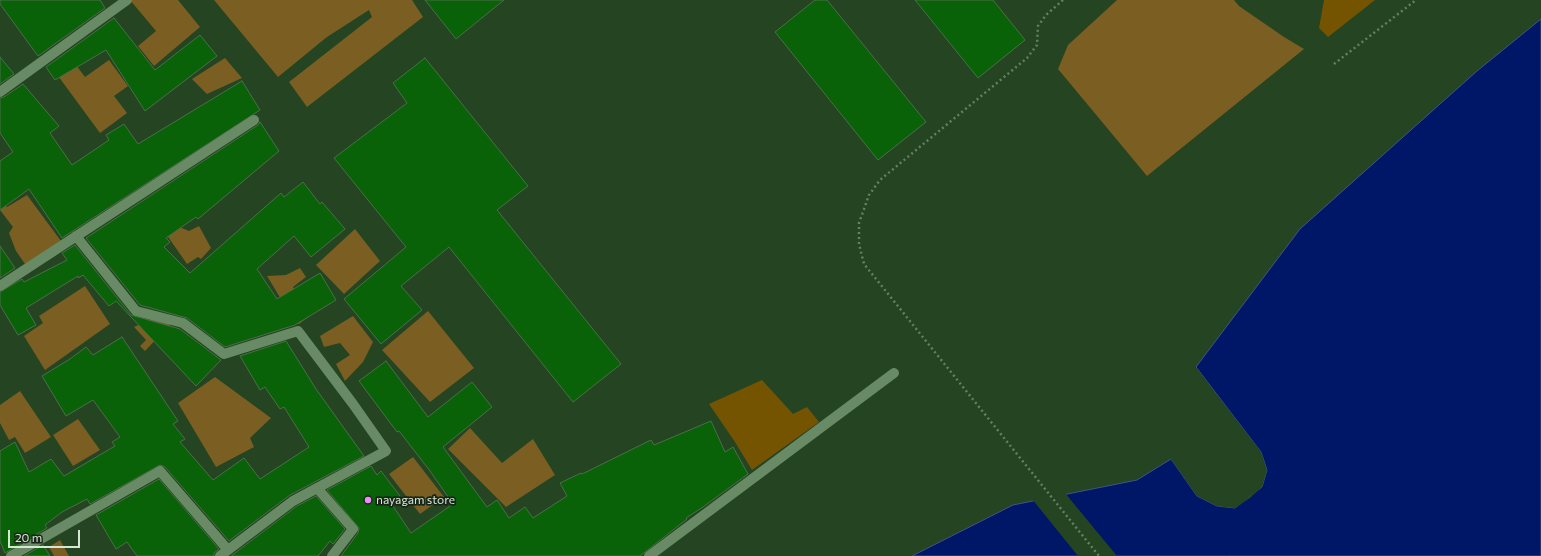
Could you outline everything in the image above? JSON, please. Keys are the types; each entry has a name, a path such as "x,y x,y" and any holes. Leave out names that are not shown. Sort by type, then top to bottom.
{"street":[{"path":"0,92 127,0"},
{"path":"0,286 254,120"},
{"path":"11,556 160,471 224,553 293,501 386,451 298,331 224,354 183,323 136,311 76,236"},
{"path":"649,556 894,373"},
{"path":"317,488 353,529 332,556"}],"path":[{"path":"1063,0 1046,15 1038,26 1037,45 1027,58 880,180 868,195 858,223 859,244 864,264 1099,556"},
{"path":"1334,64 1416,0"}],"shaded area":[{"path":"130,0 178,0 200,27 154,66 138,46 156,31"},
{"path":"214,0 412,0 423,17 307,107 289,82 372,17 369,10 327,37 278,77"},
{"path":"1117,0 1234,0 1239,6 1304,49 1147,176 1058,69 1068,45"},
{"path":"1324,0 1375,0 1328,37 1319,28"},
{"path":"1541,19 1541,556 912,556 1013,505 1137,480 1171,459 1197,496 1217,506 1235,508 1262,487 1267,470 1261,452 1196,367 1300,229 1477,71"},
{"path":"67,53 85,77 109,60 128,86 114,96 127,113 100,133 50,65"},
{"path":"225,58 242,78 207,94 192,79"},
{"path":"27,195 61,241 25,264 16,251 9,233 13,227 0,210 0,203 2,201 7,207"},
{"path":"177,226 189,231 199,226 211,248 201,259 198,257 187,264 166,234"},
{"path":"355,229 380,261 344,294 316,265"},
{"path":"300,268 306,277 293,287 308,317 299,324 290,314 267,276 286,275"},
{"path":"85,286 110,324 45,370 24,336 43,323 39,316"},
{"path":"428,311 474,368 430,402 382,350"},
{"path":"159,315 174,329 165,330 145,351 140,346 146,340 134,327"},
{"path":"353,316 373,342 363,362 345,381 336,364 350,355 340,343 324,347 320,336"},
{"path":"215,377 271,418 250,438 254,447 216,467 178,403"},
{"path":"762,380 793,414 807,407 819,422 752,470 709,404"},
{"path":"20,391 51,437 25,453 15,437 9,440 0,423 0,405"},
{"path":"78,419 100,450 73,466 53,435"},
{"path":"470,428 502,463 533,439 555,475 506,507 448,449"},
{"path":"413,457 444,497 420,514 389,474"},
{"path":"60,540 69,556 54,556 49,547"}],"pier":[{"path":"1195,366 1261,452 1267,470 1262,487 1250,498 1235,508 1217,506 1197,496 1171,459 1171,457 1199,495 1218,504 1235,506 1249,497 1260,486 1265,470 1260,453"},
{"path":"1065,493 1117,556 1078,556 1032,499"}],"building":[{"path":"0,0 100,0 105,8 38,56 0,4"},
{"path":"425,0 504,0 456,39"},
{"path":"815,0 827,0 926,122 878,160 775,32"},
{"path":"915,0 993,0 1025,40 978,78"},
{"path":"114,18 155,70 200,35 217,56 145,111 106,50 55,80 46,67"},
{"path":"0,57 14,74 0,84"},
{"path":"425,58 528,186 497,210 621,364 573,402 449,247 401,286 422,310 381,344 344,299 406,247 334,158 407,103 393,83"},
{"path":"242,81 260,110 62,238 29,189 0,210 0,161 13,152 0,133 0,98 4,97 23,84 59,126 50,133 72,165 109,140 106,135 124,124 138,144"},
{"path":"260,122 279,151 198,219 196,217 166,238 170,242 164,247 190,273 281,193 284,197 303,182 320,204 322,202 345,229 311,257 294,236 257,269 277,299 320,273 336,300 295,325 225,347 187,318 140,305 86,238 258,125"},
{"path":"75,245 131,315 180,329 221,360 196,386 116,301 109,306 83,275 78,278 78,276 26,308 36,325 18,335 0,305 0,292 22,279 24,282 67,260 62,253"},
{"path":"0,246 15,268 0,278"},
{"path":"122,337 178,421 173,424 185,439 180,442 213,480 244,458 260,479 309,447 284,407 280,409 265,387 260,390 240,356 286,341 316,389 364,456 290,495 229,541 165,467 160,465 90,504 87,499 62,512 45,525 47,528 5,553 0,541 0,451 15,442 29,472 51,459 64,476 115,446 112,442 120,437 93,400 66,416 42,376 70,359 86,347 93,355"},
{"path":"386,361 428,417 472,382 492,407 443,447 487,507 497,500 509,518 525,507 533,518 567,496 560,483 581,473 582,474 651,440 654,445 711,421 725,452 733,447 748,474 686,518 687,519 640,556 341,556 358,533 359,528 327,490 371,466 377,475 381,471 400,496 391,503 411,533 453,504 430,471 399,431 397,432 359,381"},
{"path":"159,479 219,549 214,553 214,556 137,556 127,542 116,549 96,515"},
{"path":"316,496 345,529 333,544 330,541 318,556 231,556 297,506"},
{"path":"43,545 50,556 24,556"}],"place":[{"name":"nayagam store","path":"368,500"}]}
